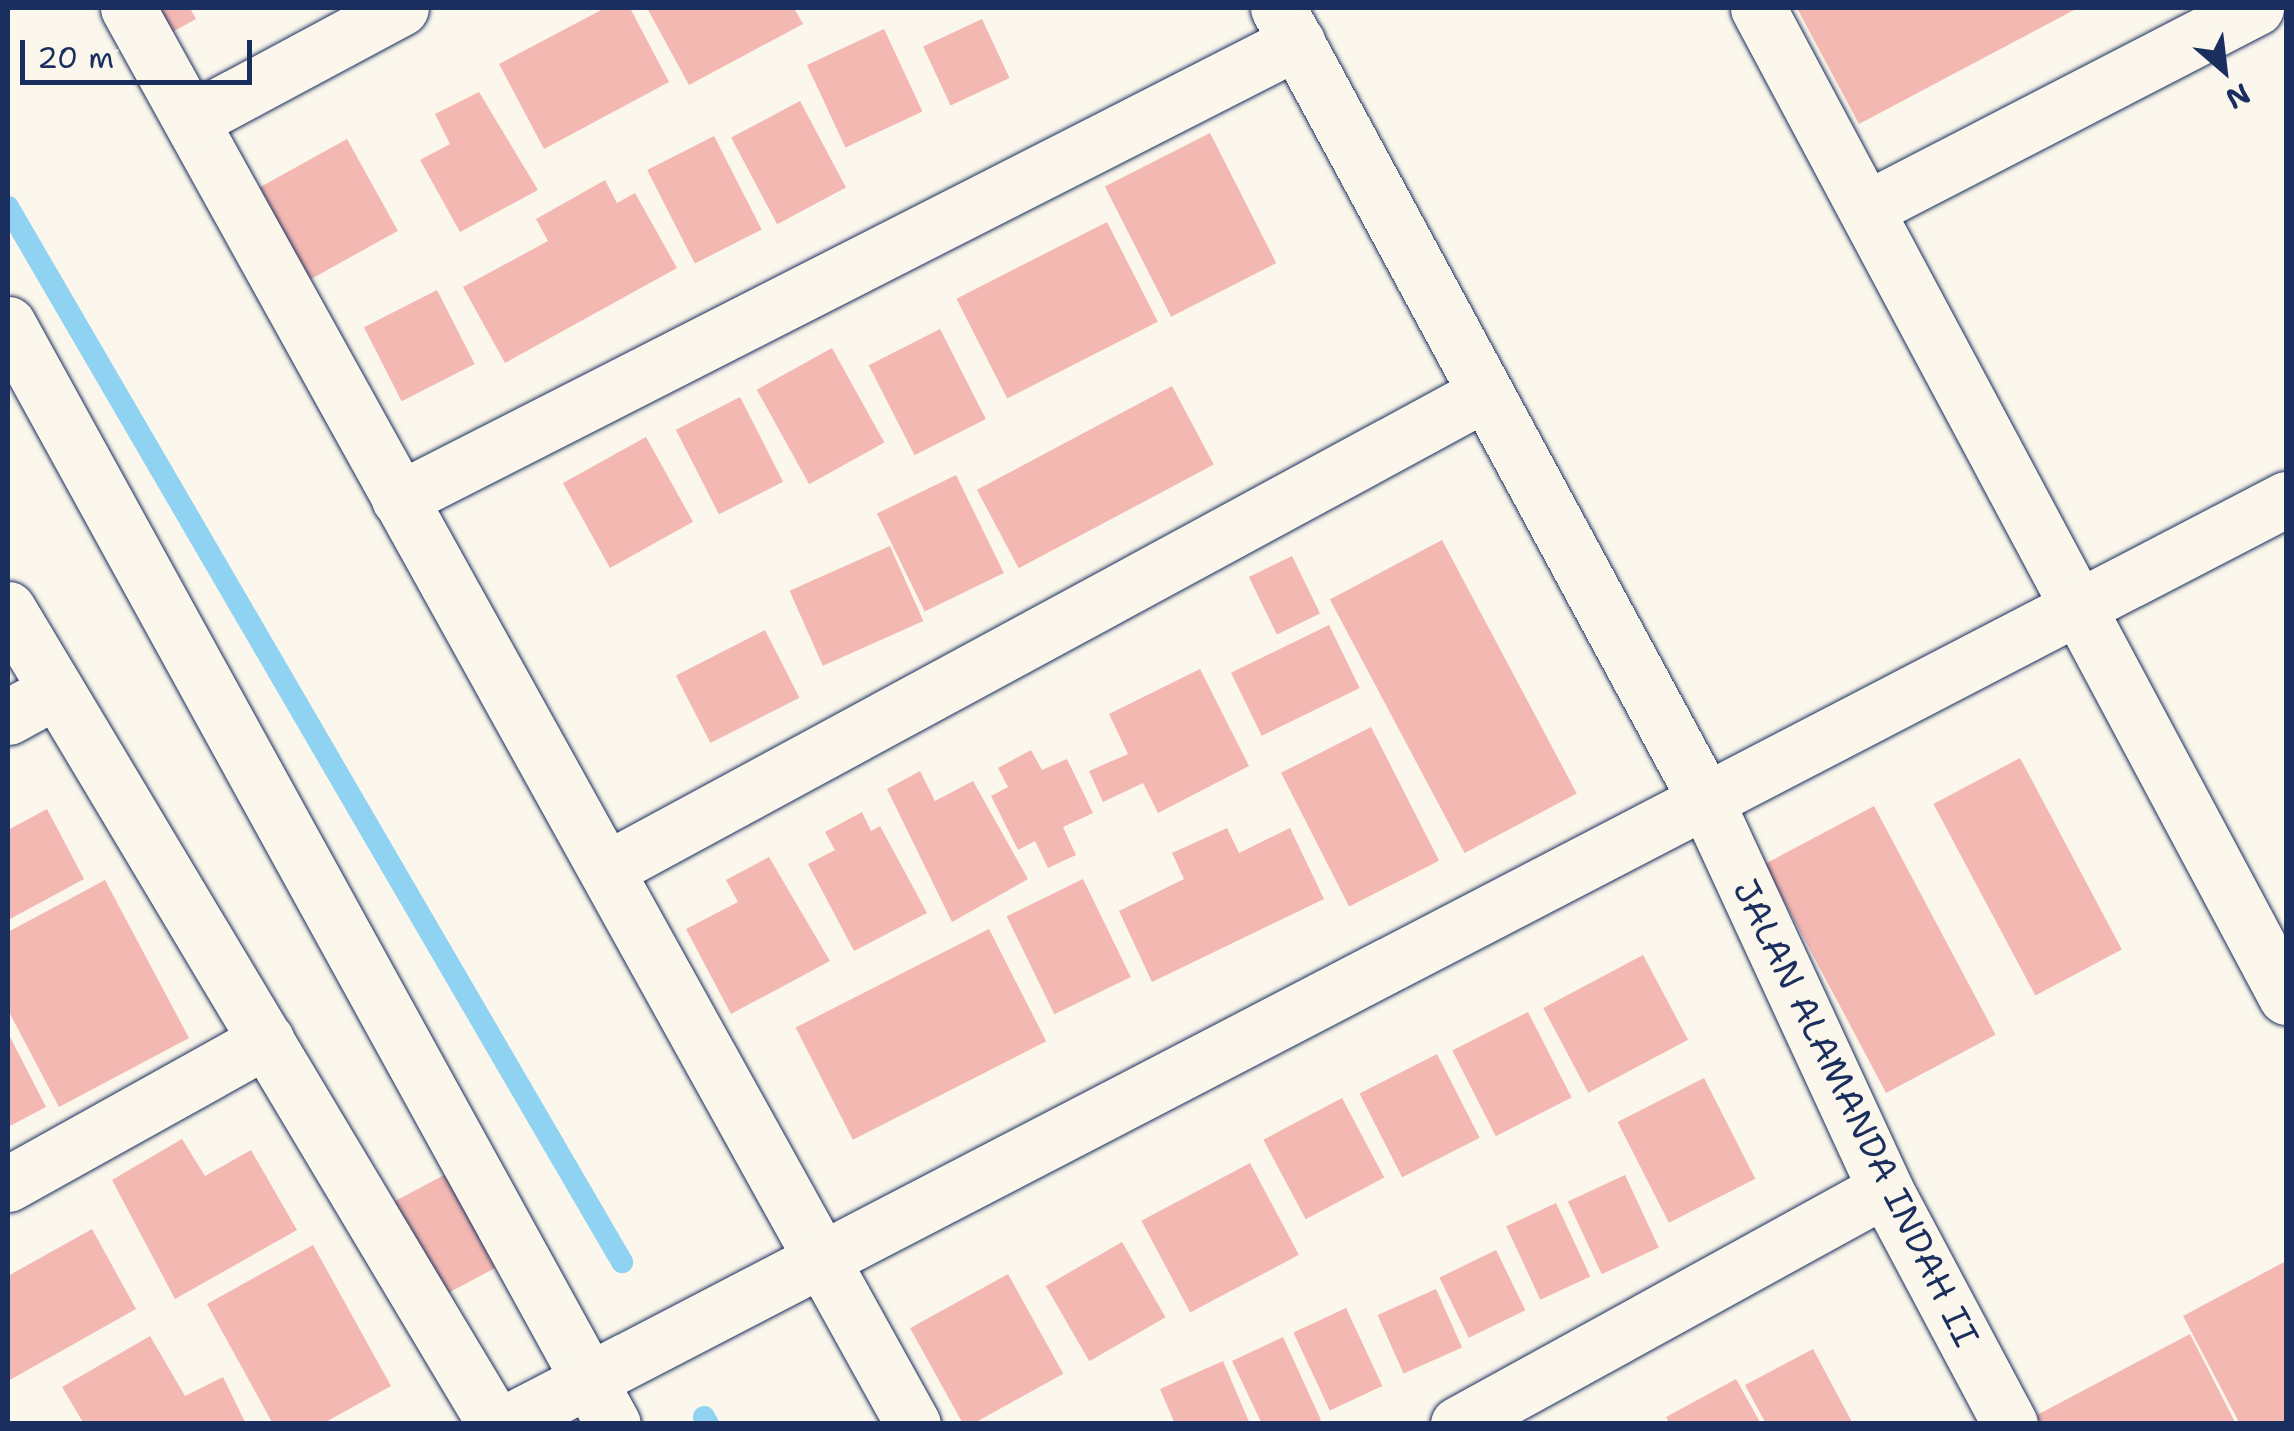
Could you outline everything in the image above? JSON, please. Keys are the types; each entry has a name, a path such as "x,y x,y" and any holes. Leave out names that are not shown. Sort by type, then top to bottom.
{"street":[{"path":"128,8 914,1424"},
{"path":"192,120 401,8"},
{"path":"1758,8 2286,997"},
{"path":"1866,209 2256,8"},
{"path":"399,499 1287,25"},
{"name":"JALAN ALAMANDA INDAH II","path":"1287,25 1706,801 1885,1189 2010,1424"},
{"path":"8,324 602,1403"},
{"path":"607,869 1484,394"},
{"path":"504,1424 602,1403 640,1358 2286,499"},
{"path":"8,609 31,704 267,1040 496,1424"},
{"path":"8,1184 267,1040"},
{"path":"1458,1424 1885,1189"}],"building":[{"path":"140,8 190,8 196,19 158,40"},
{"path":"605,8 630,8 669,82 544,149 499,64"},
{"path":"647,8 794,8 803,24 689,85"},
{"path":"1797,8 2078,8 1859,124"},
{"path":"982,19 1009,78 951,105 923,46"},
{"path":"884,29 922,111 845,147 807,65"},
{"path":"479,92 538,190 460,232 420,160 450,144 435,114"},
{"path":"800,101 846,188 777,224 731,138"},
{"path":"1210,133 1276,263 1171,317 1105,187"},
{"path":"714,136 762,230 695,264 647,170"},
{"path":"347,139 398,231 303,284 252,192"},
{"path":"605,180 617,203 635,193 677,268 505,363 463,287 548,241 536,219"},
{"path":"1107,222 1158,322 1007,399 956,299"},
{"path":"437,290 475,364 402,401 364,327"},
{"path":"940,329 986,419 915,455 869,365"},
{"path":"832,348 884,442 809,484 757,390"},
{"path":"1172,386 1214,465 1019,568 977,490"},
{"path":"740,397 783,482 719,514 676,430"},
{"path":"646,437 693,522 610,568 563,483"},
{"path":"956,475 1004,573 925,612 877,514"},
{"path":"1442,540 1577,793 1465,853 1330,600"},
{"path":"890,546 923,621 823,666 790,591"},
{"path":"1292,556 1320,614 1277,635 1249,577"},
{"path":"1329,625 1360,688 1262,736 1231,673"},
{"path":"765,630 800,698 710,743 676,675"},
{"path":"1200,669 1249,766 1158,813 1143,783 1103,802 1089,771 1128,754 1109,714"},
{"path":"1371,727 1439,861 1349,907 1281,773"},
{"path":"1031,750 1042,770 1067,759 1093,813 1063,827 1076,855 1048,868 1035,841 1018,850 991,796 1008,787 998,768"},
{"path":"2020,758 2122,950 2035,996 1933,804"},
{"path":"920,771 935,801 973,781 1028,879 952,922 887,789"},
{"path":"1874,806 1996,1035 1886,1093 1765,864"},
{"path":"47,809 84,879 8,920 8,830"},
{"path":"862,812 871,831 880,826 927,913 854,951 808,864 835,850 825,832"},
{"path":"1227,828 1239,853 1290,828 1324,899 1152,982 1119,911 1184,879 1172,853"},
{"path":"769,857 830,961 731,1014 686,929 738,902 726,880"},
{"path":"1083,879 1131,977 1054,1014 1007,916"},
{"path":"105,880 189,1038 59,1107 8,1010 8,932"},
{"path":"989,929 1046,1041 853,1140 796,1028"},
{"path":"1643,955 1688,1040 1588,1093 1543,1008"},
{"path":"1528,1012 1572,1098 1496,1136 1452,1051"},
{"path":"8,1033 46,1107 8,1127"},
{"path":"1437,1054 1480,1138 1402,1177 1359,1093"},
{"path":"1704,1078 1755,1179 1669,1223 1618,1122"},
{"path":"1342,1098 1384,1177 1306,1219 1263,1140"},
{"path":"182,1139 205,1176 251,1150 297,1230 175,1299 112,1180"},
{"path":"1250,1163 1299,1255 1190,1313 1141,1221"},
{"path":"448,1173 498,1267 443,1296 393,1202"},
{"path":"1625,1175 1659,1248 1602,1274 1568,1202"},
{"path":"1556,1203 1590,1276 1540,1300 1506,1226"},
{"path":"92,1229 136,1309 8,1381 8,1276"},
{"path":"1122,1242 1166,1317 1089,1361 1046,1286"},
{"path":"313,1245 391,1386 322,1424 273,1424 207,1304"},
{"path":"1496,1250 1525,1310 1469,1338 1439,1278"},
{"path":"2286,1261 2286,1424 2240,1424 2183,1316"},
{"path":"1008,1274 1063,1374 973,1424 963,1424 910,1328"},
{"path":"1436,1289 1462,1347 1404,1373 1378,1315"},
{"path":"1346,1308 1382,1386 1330,1410 1293,1333"},
{"path":"2190,1334 2236,1424 2041,1424 2037,1415"},
{"path":"150,1336 185,1396 223,1377 246,1424 84,1424 62,1387"},
{"path":"1283,1337 1321,1420 1313,1424 1262,1424 1232,1361"},
{"path":"1813,1349 1853,1424 1766,1424 1745,1385"},
{"path":"1223,1361 1250,1424 1175,1424 1160,1389"},
{"path":"1736,1379 1761,1424 1670,1424 1666,1417"}],"waterway":[{"path":"8,207 622,1262"},
{"path":"704,1417 708,1424"}]}
